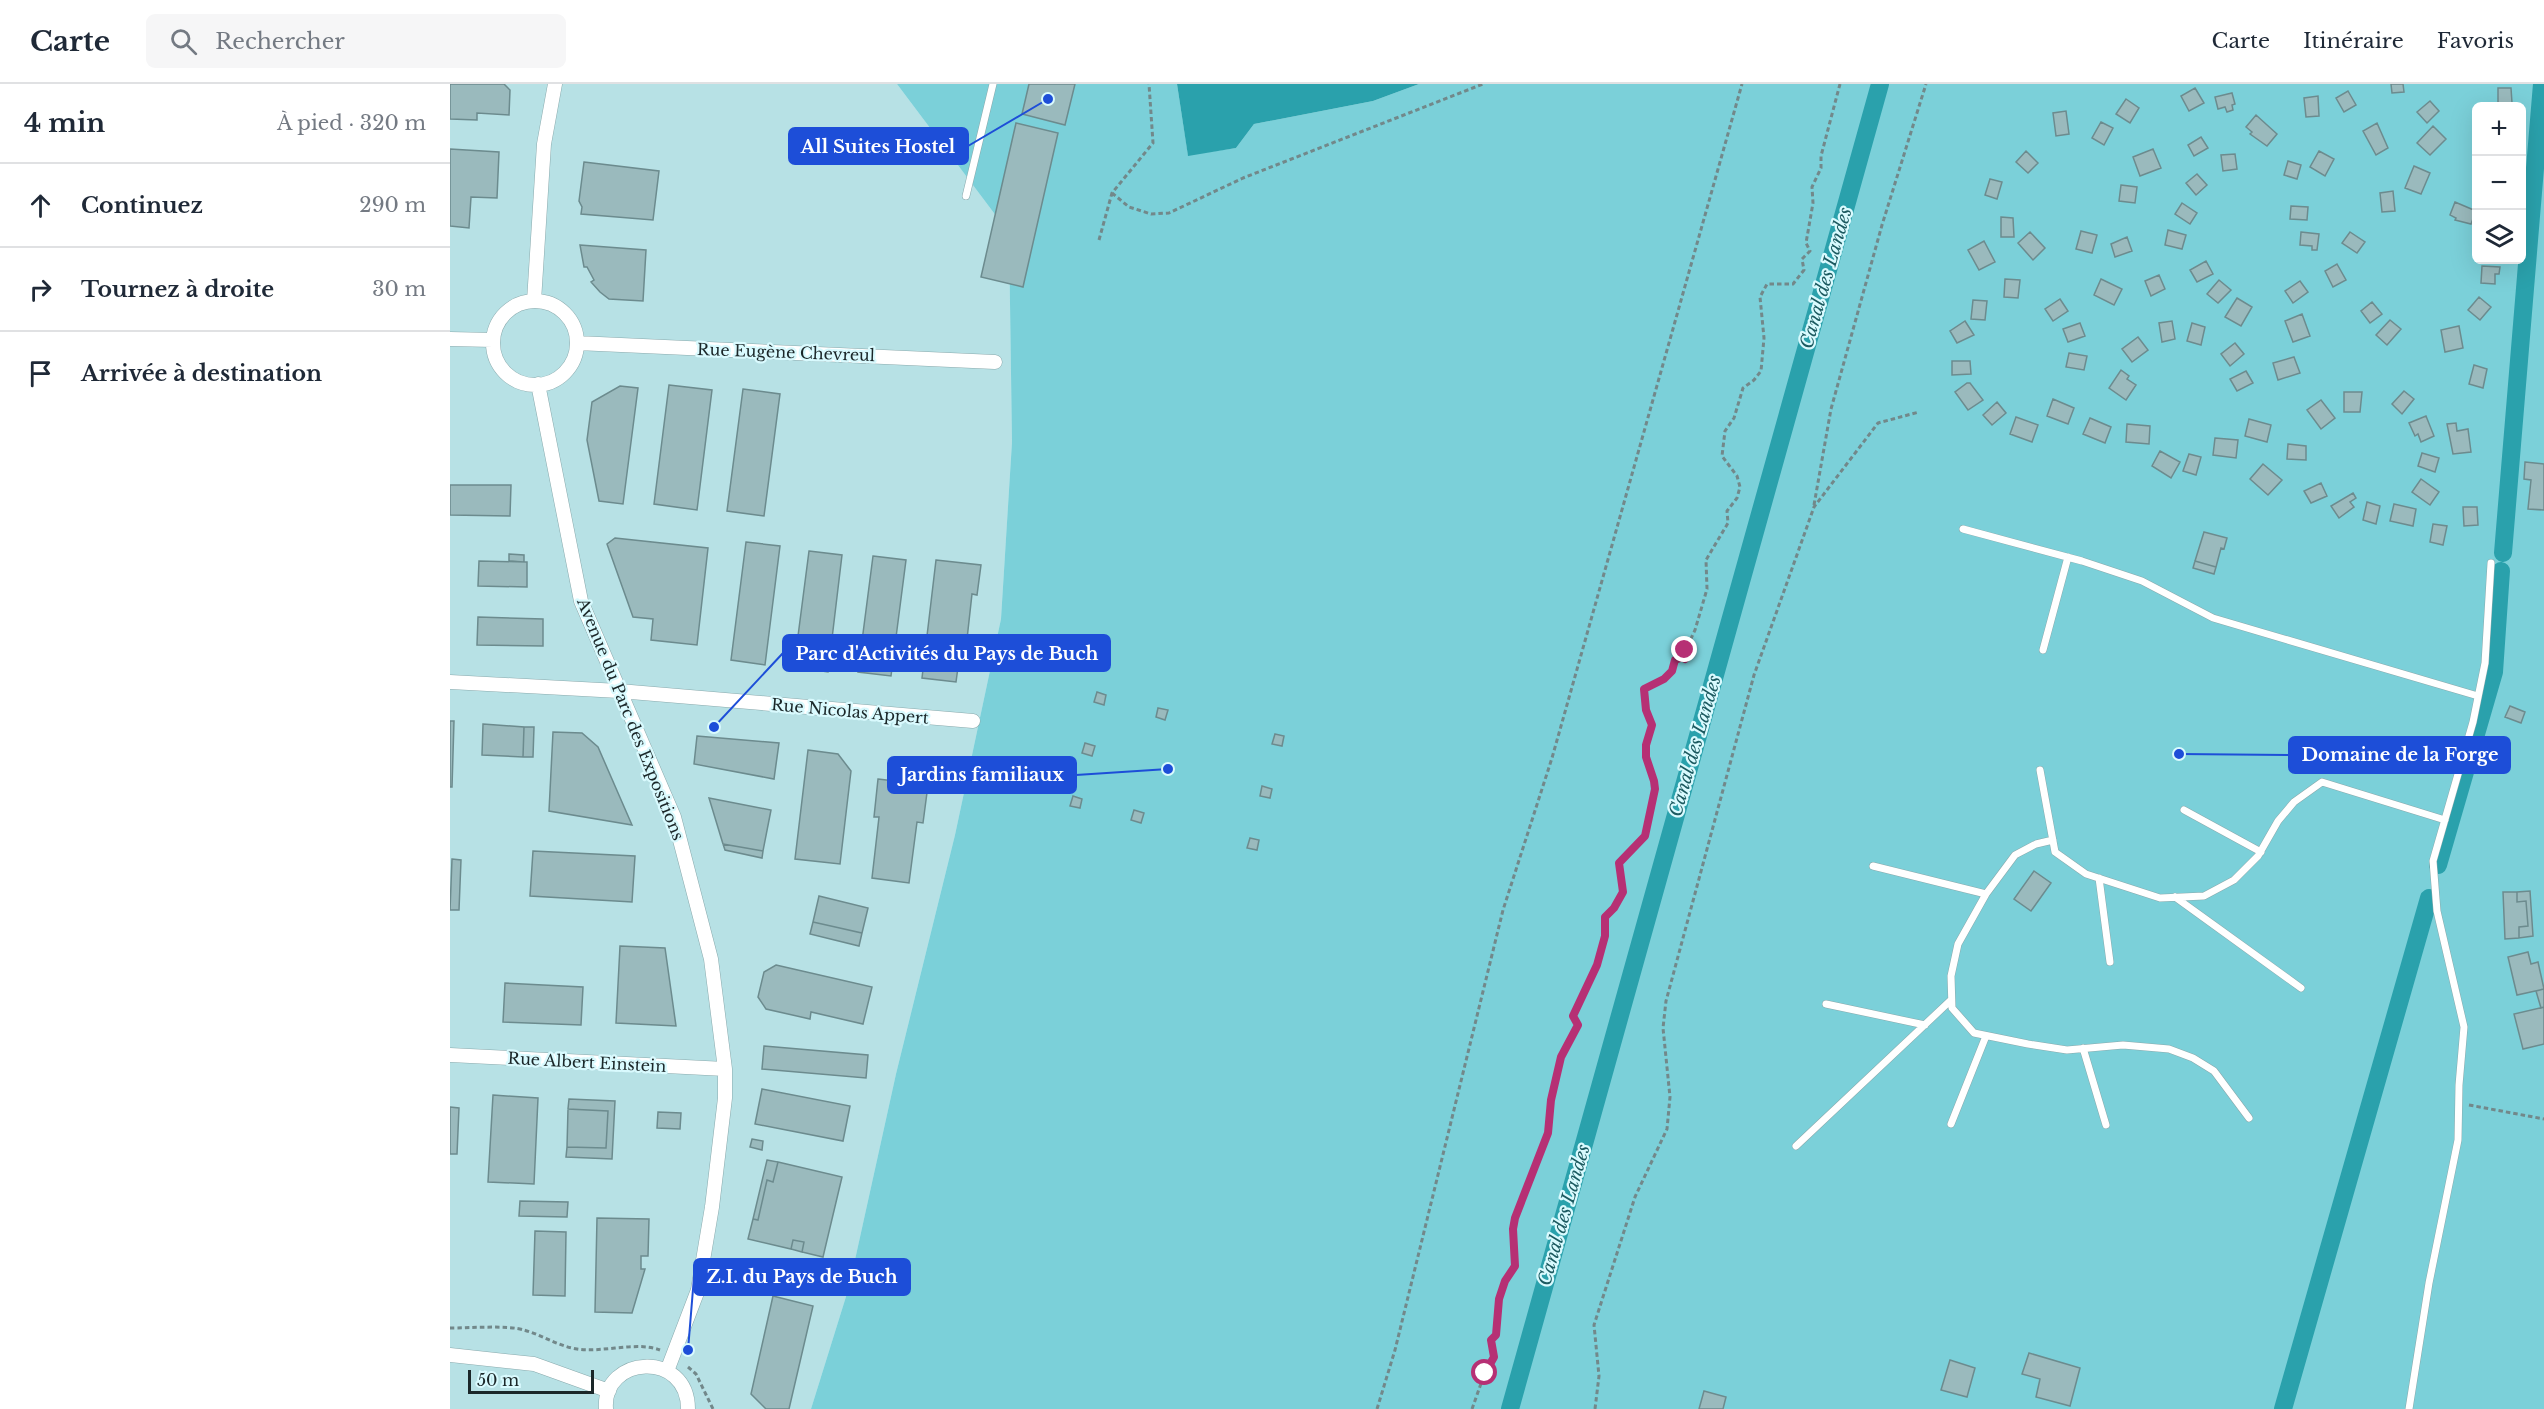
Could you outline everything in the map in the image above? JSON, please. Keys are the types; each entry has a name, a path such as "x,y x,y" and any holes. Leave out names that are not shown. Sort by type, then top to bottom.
{"street":[{"path":"534,301 544,144 555,84"},
{"path":"534,301 545,302 564,312 575,330 577,343 573,361 567,370 549,382 538,384 518,381 510,376 497,360 494,340 498,323 503,316 517,305 534,301"},
{"path":"450,339 494,340"},
{"name":"Rue Eugène Chevreul","path":"577,343 995,362"},
{"name":"Avenue du Parc des Expositions","path":"538,384 581,601 674,817 686,854 711,959 725,1069 725,1098 712,1207 698,1290 667,1371"},
{"path":"450,682 619,691"},
{"name":"Rue Nicolas Appert","path":"619,691 973,721"},
{"name":"Rue Albert Einstein","path":"450,1055 725,1069"},
{"path":"450,1355 534,1364 609,1391"},
{"path":"606,1409 609,1391 616,1379 640,1366 654,1366 677,1378 684,1389 688,1409"}],"lane":[{"path":"966,196 993,84"},
{"path":"1963,529 2068,557 2142,581 2213,618 2478,696"},
{"path":"2043,650 2068,557"},
{"path":"2409,1409 2429,1283 2458,1140 2458,1103 2464,1027 2437,911 2433,861 2486,663 2491,563"},
{"path":"2040,770 2055,852 2086,874 2160,898 2204,896 2234,880 2260,852 2278,821 2294,802 2322,782 2445,820"},
{"path":"2184,810 2260,852"},
{"path":"2053,840 2036,844 2014,855 1986,894 1958,944 1951,976 1952,1008 1974,1033 1986,1036 2067,1050 2123,1045 2169,1049 2193,1058 2214,1071 2249,1118"},
{"path":"1873,866 1986,894"},
{"path":"2099,878 2110,962"},
{"path":"2175,897 2301,988"},
{"path":"1796,1146 1952,1000"},
{"path":"1826,1004 1925,1025"},
{"path":"1951,1124 1986,1036"},
{"path":"2083,1048 2106,1125"}],"path":[{"path":"1098,240 1112,193 1153,143 1149,84"},
{"path":"1112,193 1129,207 1151,214 1169,213 1243,178 1483,84"},
{"path":"1377,1409 1395,1350 1503,910 1559,735 1742,84"},
{"path":"1472,1409 1483,1378 1494,1357 1491,1340 1496,1335 1499,1299 1505,1281 1515,1266 1514,1225 1527,1182 1548,1133 1551,1100 1561,1057 1578,1025 1573,1016 1597,965 1605,936 1605,917 1614,908 1623,892 1619,863 1625,854 1643,840 1648,829 1655,783 1646,757 1646,745 1652,725 1646,710 1644,689 1664,679 1672,671 1675,660 1682,657 1685,659 1685,651 1695,630 1707,589 1706,560 1728,523 1727,511 1737,498 1740,487 1737,476 1721,452 1725,431 1734,418 1741,391 1761,371 1765,349 1760,297 1767,284 1793,284 1804,270 1802,259 1810,251 1806,243 1813,203 1812,187 1821,168 1821,156 1840,84"},
{"path":"1595,1409 1599,1376 1594,1325 1635,1197 1666,1129 1670,1097 1663,1028 1666,1001 1754,675 1814,507 1831,409 1882,225 1926,84"},
{"path":"1814,507 1878,423 1919,412"},
{"path":"2458,1103 2544,1119"},
{"path":"450,1328 523,1329 547,1341 577,1349 652,1347 673,1355 696,1374 713,1409"}],"shaded area":[{"path":"450,84 897,84 1009,233 1012,442 1001,619 955,835 896,1074 849,1287 811,1409 450,1409"},
{"path":"897,84 1177,84 1188,155 1236,148 1254,124 1373,101 1419,84 2544,84 2544,1409 811,1409 849,1287 896,1074 955,835 1001,619 1012,442 1009,233"},
{"path":"1177,84 1419,84 1373,101 1254,124 1236,148 1188,156"}],"building":[{"path":"450,84 504,84 510,90 509,115 477,113 477,120 450,119"},
{"path":"1029,84 1075,84 1065,125 1022,114"},
{"path":"2391,84 2403,84 2404,92 2392,93"},
{"path":"2195,88 2204,103 2189,111 2181,96"},
{"path":"2498,88 2511,88 2512,102 2498,102"},
{"path":"2348,91 2356,105 2344,112 2336,98"},
{"path":"2232,93 2235,104 2232,105 2233,110 2227,112 2225,107 2218,109 2215,97"},
{"path":"2318,96 2319,116 2306,117 2304,98"},
{"path":"2126,99 2139,108 2130,123 2116,114"},
{"path":"2430,101 2439,111 2427,123 2417,112"},
{"path":"2066,111 2069,134 2056,136 2053,113"},
{"path":"2256,115 2277,134 2267,146 2250,134 2252,132 2246,127"},
{"path":"2101,122 2113,128 2104,145 2092,138"},
{"path":"1016,123 1058,133 1023,287 981,277"},
{"path":"2377,123 2388,148 2376,155 2363,131"},
{"path":"2433,126 2446,139 2430,155 2417,143"},
{"path":"2201,137 2208,148 2194,156 2188,145"},
{"path":"450,149 499,152 497,198 471,197 469,228 450,226"},
{"path":"2153,149 2161,168 2140,176 2133,157"},
{"path":"2026,151 2038,163 2028,173 2016,162"},
{"path":"2319,151 2334,159 2325,176 2310,167"},
{"path":"2235,154 2237,169 2223,171 2221,155"},
{"path":"2288,161 2301,165 2297,179 2284,175"},
{"path":"584,162 659,171 653,220 581,214 582,207 579,201"},
{"path":"2414,166 2430,173 2421,194 2405,188"},
{"path":"2197,174 2207,185 2196,195 2186,183"},
{"path":"1990,179 2002,182 1997,199 1985,195"},
{"path":"2121,185 2137,187 2135,203 2119,201"},
{"path":"2393,191 2395,211 2382,212 2380,193"},
{"path":"2455,202 2472,209 2472,221 2471,224 2455,220 2456,218 2450,215"},
{"path":"2182,203 2197,213 2190,224 2175,214"},
{"path":"2291,206 2308,207 2307,220 2290,219"},
{"path":"2001,217 2013,218 2014,237 2001,237"},
{"path":"2168,230 2186,235 2182,249 2165,245"},
{"path":"2081,231 2097,235 2092,253 2076,249"},
{"path":"2030,232 2045,248 2033,260 2018,243"},
{"path":"2301,232 2319,234 2317,250 2312,250 2312,246 2300,245"},
{"path":"2350,232 2365,242 2357,253 2342,243"},
{"path":"2127,237 2132,251 2115,257 2111,244"},
{"path":"1984,241 1995,262 1979,270 1968,250"},
{"path":"580,245 646,250 643,301 609,299 600,292 591,282 594,280 587,267 584,267"},
{"path":"2206,261 2213,274 2197,282 2190,270"},
{"path":"2337,264 2346,280 2333,287 2325,271"},
{"path":"2482,266 2500,267 2499,274 2495,274 2495,284 2481,283"},
{"path":"2159,275 2165,289 2151,296 2145,281"},
{"path":"2005,279 2020,280 2018,298 2004,297"},
{"path":"2101,279 2122,289 2114,305 2094,295"},
{"path":"2219,280 2231,290 2218,303 2207,294"},
{"path":"2300,281 2308,292 2293,303 2285,291"},
{"path":"2479,297 2491,307 2480,320 2468,310"},
{"path":"2237,298 2252,307 2241,326 2225,317"},
{"path":"2060,299 2068,311 2053,321 2045,309"},
{"path":"1973,300 1987,301 1985,320 1971,319"},
{"path":"2372,302 2382,314 2370,323 2361,311"},
{"path":"2302,314 2310,336 2293,342 2285,321"},
{"path":"2390,320 2401,329 2387,345 2376,335"},
{"path":"1965,321 1974,335 1957,343 1950,331"},
{"path":"2172,321 2175,339 2162,342 2159,323"},
{"path":"2080,323 2085,336 2068,342 2063,329"},
{"path":"2192,323 2205,327 2201,345 2187,341"},
{"path":"2459,326 2463,348 2445,352 2441,330"},
{"path":"2138,337 2148,350 2132,362 2122,349"},
{"path":"2235,343 2244,354 2230,366 2221,354"},
{"path":"2069,353 2087,356 2084,370 2066,367"},
{"path":"2294,357 2300,373 2278,380 2273,363"},
{"path":"1952,361 1970,361 1971,374 1952,375"},
{"path":"2474,365 2487,369 2483,388 2469,384"},
{"path":"2121,370 2129,376 2127,379 2136,385 2126,400 2109,388"},
{"path":"2246,371 2253,383 2237,391 2230,379"},
{"path":"1970,383 1983,400 1968,410 1955,392"},
{"path":"669,385 712,390 697,510 654,504"},
{"path":"620,386 638,388 623,504 599,501 587,440 592,402"},
{"path":"743,389 780,394 764,516 727,511"},
{"path":"2404,391 2414,399 2402,414 2392,404"},
{"path":"2344,392 2362,392 2360,412 2344,412"},
{"path":"2053,399 2074,408 2068,424 2047,416"},
{"path":"2321,400 2335,418 2321,429 2307,410"},
{"path":"1997,402 2006,413 1992,425 1983,415"},
{"path":"2426,416 2434,436 2421,442 2418,434 2415,436 2409,423"},
{"path":"2016,417 2038,425 2032,442 2010,434"},
{"path":"2090,418 2111,427 2105,443 2083,434"},
{"path":"2249,419 2271,425 2267,442 2245,436"},
{"path":"2456,423 2457,431 2468,429 2471,452 2453,454 2447,424"},
{"path":"2127,424 2150,426 2149,444 2126,442"},
{"path":"2215,438 2238,440 2236,458 2213,455"},
{"path":"2288,444 2306,446 2306,460 2287,459"},
{"path":"2160,451 2180,462 2171,478 2152,466"},
{"path":"2422,453 2439,458 2435,472 2418,466"},
{"path":"2189,454 2201,457 2196,475 2183,471"},
{"path":"2525,462 2544,464 2544,510 2528,509 2531,480 2524,479"},
{"path":"2263,464 2282,480 2268,495 2250,479"},
{"path":"2421,479 2439,492 2430,505 2412,492"},
{"path":"2321,483 2327,496 2311,503 2304,491"},
{"path":"450,485 511,485 510,516 450,515"},
{"path":"2353,493 2356,498 2350,502 2354,507 2339,518 2331,506"},
{"path":"2367,502 2380,506 2376,524 2363,520"},
{"path":"2394,504 2416,509 2413,526 2390,521"},
{"path":"2463,507 2477,507 2478,525 2464,526"},
{"path":"2433,524 2447,526 2443,545 2430,542"},
{"path":"2204,532 2227,538 2224,549 2221,548 2216,567 2195,561"},
{"path":"615,538 708,548 697,645 651,640 653,619 633,617 607,544"},
{"path":"746,542 780,546 765,665 731,660"},
{"path":"809,551 842,555 828,672 794,667"},
{"path":"509,554 524,555 524,562 509,561"},
{"path":"873,556 906,560 891,676 858,672"},
{"path":"936,560 981,565 977,595 972,594 967,639 962,638 956,682 922,678"},
{"path":"479,561 527,562 527,587 478,586"},
{"path":"2195,561 2216,567 2214,574 2193,568"},
{"path":"478,617 543,619 543,646 477,645"},
{"path":"1097,692 1106,695 1104,705 1094,702"},
{"path":"2510,706 2525,712 2521,723 2505,717"},
{"path":"1158,708 1168,710 1165,720 1156,717"},
{"path":"450,721 454,721 452,787 450,787"},
{"path":"483,724 524,727 523,757 482,755"},
{"path":"524,727 534,727 533,757 523,757"},
{"path":"553,732 582,733 598,747 632,825 549,811"},
{"path":"1275,734 1284,736 1282,746 1272,744"},
{"path":"697,736 779,743 774,779 694,764"},
{"path":"1085,743 1095,746 1092,756 1082,753"},
{"path":"808,750 838,754 851,771 840,864 795,859"},
{"path":"878,779 928,785 923,823 917,822 909,883 872,878 879,817 874,817"},
{"path":"1262,786 1272,789 1270,798 1260,796"},
{"path":"1073,796 1082,799 1080,808 1070,806"},
{"path":"709,798 771,810 763,851 723,844"},
{"path":"1134,810 1144,813 1141,823 1131,820"},
{"path":"1250,838 1259,840 1257,850 1247,848"},
{"path":"723,844 763,851 762,858 725,850"},
{"path":"533,851 635,856 632,902 530,896"},
{"path":"452,859 461,860 459,910 450,910"},
{"path":"2034,871 2051,883 2031,911 2014,899"},
{"path":"2530,891 2533,936 2519,938 2519,927 2528,926 2526,901 2517,902 2517,892"},
{"path":"2503,892 2517,892 2517,902 2526,901 2528,926 2519,927 2519,938 2505,939"},
{"path":"819,896 868,908 862,933 813,922"},
{"path":"813,922 862,933 859,946 810,934"},
{"path":"620,946 665,948 676,1026 616,1023"},
{"path":"2528,952 2531,964 2538,962 2544,989 2517,995 2508,957"},
{"path":"776,965 872,987 863,1024 811,1012 810,1019 766,1009 758,997 764,972"},
{"path":"505,983 583,987 581,1025 503,1022"},
{"path":"2544,989 2544,1007 2541,1008 2536,991"},
{"path":"2544,1007 2544,1044 2523,1049 2514,1014"},
{"path":"764,1046 868,1055 866,1078 762,1069"},
{"path":"762,1089 850,1106 843,1141 755,1124"},
{"path":"493,1095 538,1098 534,1184 488,1182"},
{"path":"569,1099 615,1101 612,1159 566,1157 567,1147 606,1148 608,1111 568,1109"},
{"path":"450,1107 459,1108 457,1154 450,1154"},
{"path":"568,1109 608,1111 606,1148 567,1147"},
{"path":"658,1112 681,1113 680,1129 657,1128"},
{"path":"752,1139 763,1141 762,1150 750,1147"},
{"path":"767,1160 778,1162 773,1182 767,1180 758,1220 753,1219"},
{"path":"778,1162 842,1177 823,1257 802,1252 804,1242 793,1240 791,1249 748,1239 753,1219 758,1220 767,1180 773,1182"},
{"path":"520,1201 568,1202 567,1217 519,1216"},
{"path":"597,1218 649,1219 648,1256 641,1256 641,1269 645,1269 632,1313 595,1312"},
{"path":"535,1231 566,1232 565,1296 533,1295"},
{"path":"793,1240 804,1242 802,1252 791,1249"},
{"path":"773,1296 813,1306 789,1409 766,1409 751,1394"},
{"path":"2029,1353 2080,1368 2070,1406 2036,1397 2040,1379 2022,1374"},
{"path":"1950,1360 1975,1368 1967,1397 1941,1390"},
{"path":"1704,1391 1726,1397 1723,1409 1699,1409"}],"waterway":[{"name":"Canal des Landes","path":"1510,1409 1880,84"},
{"path":"2503,553 2542,84"},
{"path":"2438,865 2494,672 2501,571"},
{"path":"2283,1409 2429,898"}],"place":[{"name":"All Suites Hostel","path":"1048,99"},
{"name":"Parc d'Activités du Pays de Buch","path":"714,727"},
{"name":"Domaine de la Forge","path":"2179,754"},
{"name":"Jardins familiaux","path":"1168,769"},
{"name":"Z.I. du Pays de Buch","path":"688,1350"}],"route":[{"path":"1485,1373 1494,1357 1491,1340 1496,1335 1499,1299 1505,1281 1515,1266 1514,1225 1527,1182 1548,1133 1551,1100 1561,1057 1570,1036 1578,1025 1573,1016 1586,984 1597,965 1606,933 1605,917 1614,908 1623,892 1619,863 1625,854 1643,840 1648,829 1655,783 1646,757 1646,745 1652,725 1646,710 1643,691 1672,671 1675,660 1682,657 1685,659 1685,650"}]}
